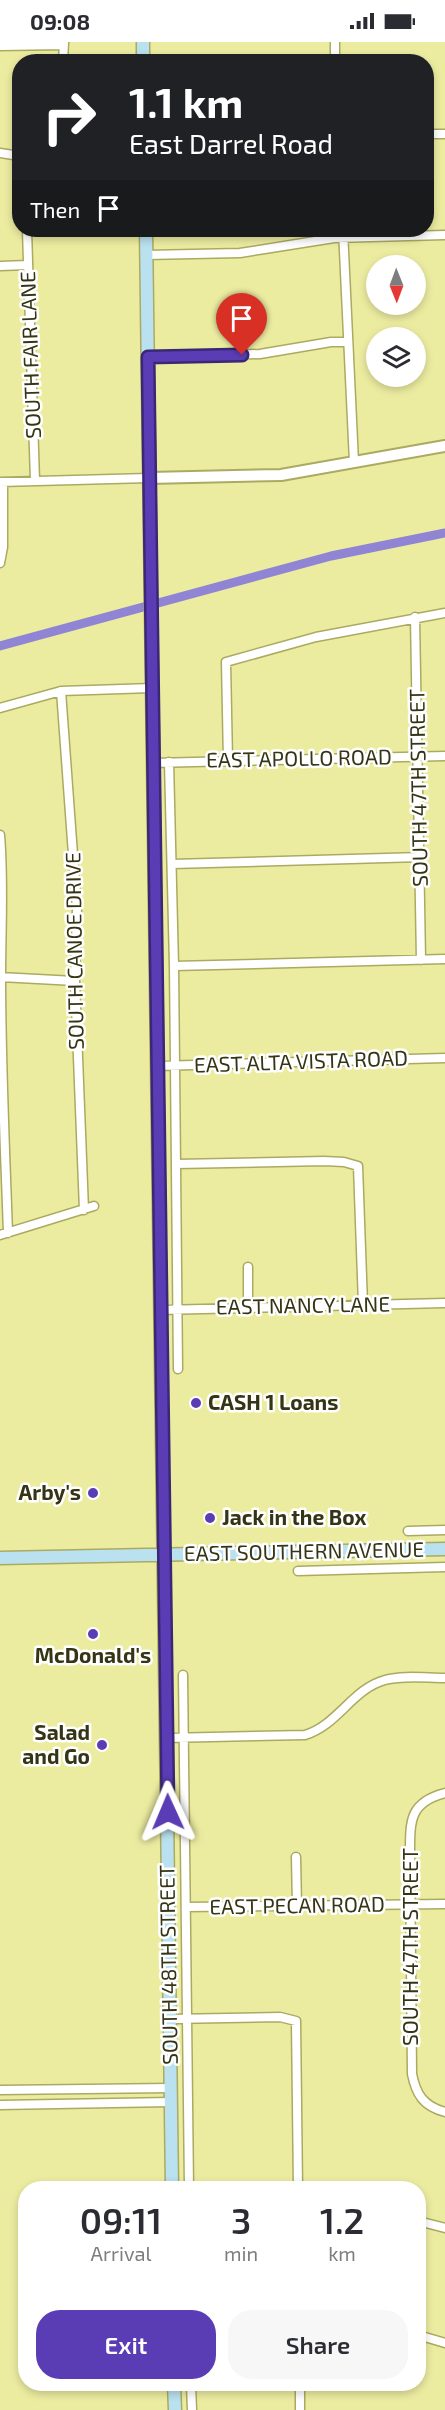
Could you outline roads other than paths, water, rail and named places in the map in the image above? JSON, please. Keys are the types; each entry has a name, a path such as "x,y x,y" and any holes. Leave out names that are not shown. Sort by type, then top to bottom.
{"main road":[{"name":"SOUTH 48TH STREET","path":"146,237 172,2181"},
{"name":"EAST SOUTHERN AVENUE","path":"0,1558 445,1549"},
{"path":"174,2391 175,2410"}],"street":[{"path":"0,46 64,43"},
{"name":"SOUTH FAIR LANE","path":"27,237 35,481"},
{"path":"146,255 240,253 323,237"},
{"path":"344,237 354,462"},
{"path":"0,266 28,265"},
{"path":"148,357 260,354 331,342 348,342"},
{"path":"1,562 1,482 271,476 445,446"},
{"path":"228,761 226,662 316,637 445,613"},
{"name":"SOUTH 47TH STREET","path":"416,617 422,960"},
{"path":"0,708 61,691 152,688"},
{"name":"SOUTH CANOE DRIVE","path":"61,691 77,909 75,981 84,1210"},
{"name":"EAST APOLLO ROAD","path":"153,763 445,756"},
{"path":"169,762 174,966 173,1066 178,1369"},
{"path":"0,835 4,1234 94,1206"},
{"path":"172,864 421,857"},
{"path":"174,966 445,959"},
{"path":"1,977 75,981"},
{"name":"EAST ALTA VISTA ROAD","path":"157,1066 445,1058"},
{"path":"176,1164 324,1161 344,1162 358,1166 363,1305"},
{"path":"248,1267 248,1308"},
{"name":"EAST NANCY LANE","path":"160,1310 445,1303"},
{"name":"EAST SOUTHERN AVENUE","path":"408,1531 445,1530"},
{"name":"EAST SOUTHERN AVENUE","path":"298,1571 445,1567"},
{"name":"SOUTH 48TH STREET","path":"183,1675 189,2181"},
{"path":"167,1738 306,1735 327,1725 361,1693 385,1680 445,1678"},
{"name":"SOUTH 47TH STREET","path":"445,1793 420,1804 414,1812 411,1828 412,2074 416,2091 430,2106 445,2112"},
{"path":"296,1857 297,1906"},
{"name":"EAST PECAN ROAD","path":"186,1907 445,1904"},
{"path":"170,2019 280,2017 296,2021 297,2181"},
{"path":"0,2090 171,2088"},
{"path":"0,2105 171,2102"},
{"path":"426,2223 445,2228"},
{"path":"426,2337 445,2343"},
{"path":"191,2391 192,2410"},
{"path":"300,2391 300,2410"}],"waterway":[{"path":"0,646 331,556 445,533"}],"place":[{"name":"CASH 1 Loans","path":"196,1403"},
{"name":"Arby's","path":"93,1493"},
{"name":"Jack in the Box","path":"210,1518"},
{"name":"McDonald's","path":"93,1634"},
{"name":"Salad and Go","path":"102,1745"}]}
